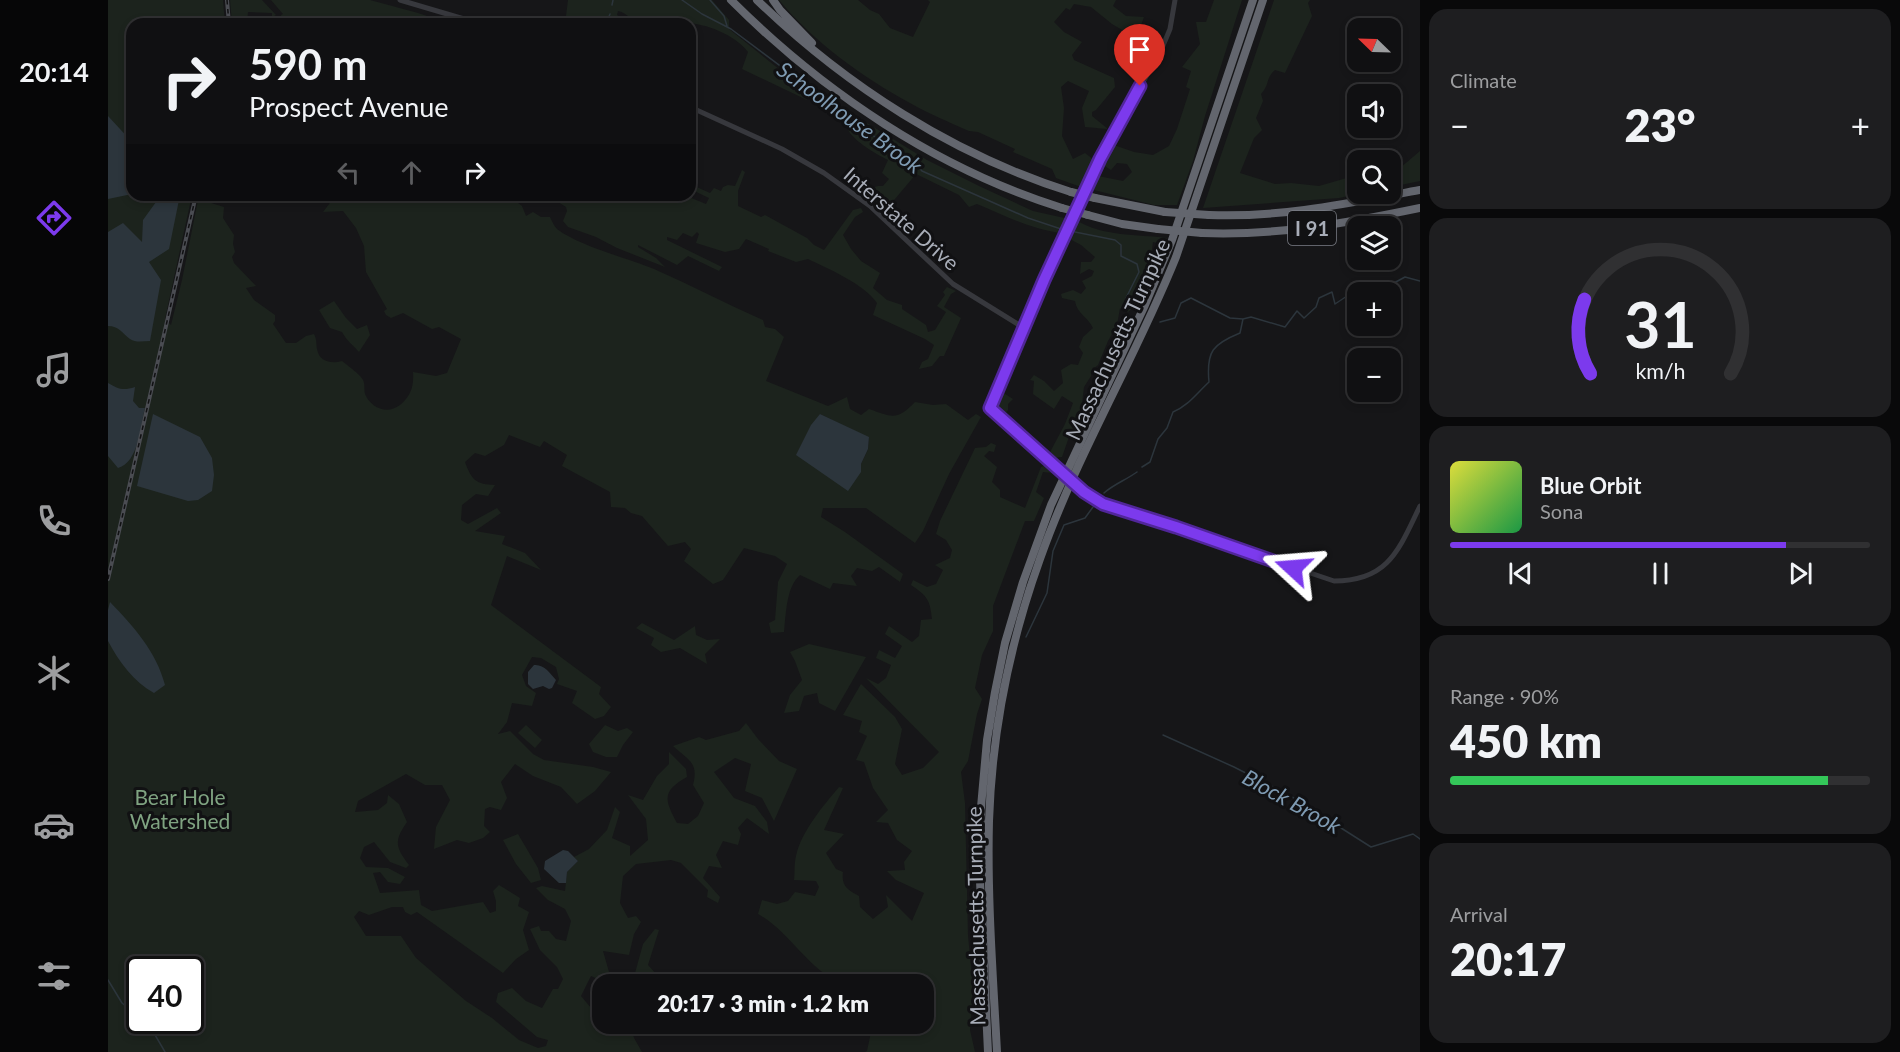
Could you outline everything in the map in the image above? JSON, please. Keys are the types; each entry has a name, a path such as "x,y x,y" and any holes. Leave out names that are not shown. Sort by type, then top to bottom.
{"highway":[{"name":"I 91","path":"731,0 810,71 881,121 970,171 1017,192 1062,208 1122,224 1202,233 1253,233 1304,229 1420,208"},
{"name":"I 91","path":"757,0 801,40 899,111 962,147 1028,177 1071,192 1165,212 1250,215 1336,206 1420,190"},
{"path":"773,0 803,33 848,76"},
{"name":"Massachusetts Turnpike","path":"988,1052 980,872 981,807 987,740 1005,643 1040,532 1159,273 1177,228 1252,0"},
{"name":"Massachusetts Turnpike","path":"997,1052 989,887 989,818 997,736 1015,640 1054,520 1176,256 1263,0"},
{"path":"1245,52 1268,0"}],"street":[{"path":"400,0 461,18"},
{"path":"1175,0 1170,29 1162,48 1105,149 990,408 1075,484 1103,504 1334,581 1356,580 1378,571 1394,555 1420,507"},
{"name":"Interstate Drive","path":"696,110 782,148 824,173 870,206 953,284 1024,328"}],"green space":[{"name":"Bear Hole Watershed","path":"108,0 223,0 224,18 126,18 126,201 191,201 165,319 171,325 198,201 208,201 224,207 223,218 234,235 235,252 232,257 234,263 256,286 246,288 254,300 275,315 273,324 286,343 296,343 314,334 320,357 330,362 342,361 357,373 363,380 365,394 375,406 385,410 395,408 404,402 409,394 413,372 436,376 447,373 461,339 439,327 432,329 403,313 391,318 386,315 384,311 387,309 366,272 364,246 356,228 343,211 323,212 331,201 516,201 522,206 526,216 533,212 541,217 550,217 557,229 578,241 654,269 763,320 765,327 775,329 784,337 766,381 828,406 847,397 850,409 861,415 869,409 894,416 899,415 915,402 933,405 946,404 968,420 976,414 981,417 949,474 923,531 915,543 866,508 823,508 821,517 903,574 900,582 879,567 872,571 857,568 851,576 857,586 833,583 830,589 800,575 795,580 789,594 784,632 771,633 769,623 775,620 778,582 787,564 775,556 744,548 723,580 713,584 684,561 691,549 685,542 668,546 642,516 631,513 625,508 611,507 610,492 562,466 567,455 544,441 540,447 509,435 504,445 485,456 475,453 465,462 476,480 483,484 495,485 488,496 476,494 462,505 461,520 468,524 497,508 501,513 475,531 505,536 502,544 525,553 541,570 507,556 491,605 601,687 599,694 611,707 604,716 595,719 572,703 577,691 557,684 559,679 556,667 541,658 532,657 522,675 526,686 536,693 532,706 512,703 507,722 498,734 510,731 533,754 544,760 611,772 595,791 577,804 561,787 533,776 515,764 501,782 507,798 501,810 490,807 485,809 484,826 490,832 483,838 469,843 457,840 434,849 436,827 450,800 442,785 425,785 406,774 358,801 355,812 378,810 387,803 388,795 399,804 407,822 398,839 401,853 409,865 406,868 390,862 374,842 364,847 360,858 366,867 388,868 405,877 400,884 388,882 380,872 373,873 380,893 419,890 421,905 432,911 483,902 490,913 496,911 493,891 499,885 520,898 518,906 529,912 523,930 529,950 516,959 503,973 417,912 411,915 405,912 403,907 392,907 369,915 359,911 354,917 366,936 401,936 416,958 466,1001 519,1040 538,1048 546,1046 548,1040 537,1037 496,1002 498,993 512,988 526,1001 542,1008 553,989 558,989 563,979 557,967 540,950 530,929 539,926 541,931 549,931 556,939 566,941 571,921 565,909 548,900 536,888 542,886 565,891 567,872 578,861 574,857 589,849 607,830 615,807 620,812 612,838 630,846 630,856 648,840 646,819 628,795 643,800 657,776 669,764 669,752 686,769 687,777 669,791 668,802 677,823 688,824 698,816 704,803 693,785 695,771 691,762 673,746 699,737 706,740 739,731 746,723 779,761 797,769 774,821 762,798 745,791 751,764 735,758 714,772 734,798 755,806 767,822 769,834 747,818 738,828 741,834 738,845 723,841 716,855 722,868 709,866 703,878 720,897 718,903 707,897 708,890 681,863 671,860 636,864 623,876 620,903 628,918 636,916 641,922 634,934 629,955 603,951 609,972 627,974 592,974 581,996 592,1009 592,1034 633,1034 642,1052 108,1052","holes":["820,414 869,438 868,449 861,464"]},
{"path":"230,0 262,0 276,15 272,17 272,13 248,12 248,18 232,18"},
{"path":"271,0 370,0 433,18 282,18 283,14"},
{"path":"568,0 712,0 729,20 729,29 800,86 807,100 742,69 748,52 728,35 696,24 696,18 630,18 618,11 617,15 622,18 566,18"},
{"path":"779,0 858,0 879,14 890,28 913,37 930,2 928,0 1116,0 1113,6 1126,16 1144,17 1139,31 1151,38 1148,45 1112,24 1091,7 1074,4 1070,10 1066,8 1054,22 1064,32 1082,42 1072,55 1074,60 1114,78 1115,87 1092,112 1092,116 1108,129 1085,127 1082,108 1089,91 1068,81 1061,87 1064,108 1062,136 1073,159 1085,153 1094,160 1081,187 1056,178 1052,169 1013,152 1015,149 932,114 874,82 823,44"},
{"path":"1214,0 1242,0 1193,161 1177,205 1154,205 1094,190 1098,176 1123,181 1132,172 1127,164 1117,163 1111,170 1103,165 1111,144 1134,152 1153,155 1169,146 1190,89 1186,87 1191,71 1182,67 1200,44 1196,22 1206,22"},
{"path":"1274,0 1310,0 1308,3 1312,16 1285,73 1275,70 1261,94 1263,101 1256,118 1262,130 1254,138 1240,173 1275,184 1319,186 1347,178 1347,196 1203,208"},
{"path":"828,99 927,160 979,186 1033,211 1069,219 1061,233 1039,229 977,204 969,207 959,195 916,174 895,199 883,209 868,199 865,190 883,186 889,179 882,173 888,160 864,146 852,136 846,125 822,109"},
{"path":"1420,151 1420,181 1401,185 1401,167"},
{"path":"742,170 745,172 738,191 738,206 761,217 765,215 824,250 853,210 861,208 863,212 855,217 843,235 861,261 880,273 873,288 887,300 902,305 902,309 926,325 928,332 935,330 946,312 937,306 945,295 943,292 947,287 956,291 951,294 944,307 961,318 944,356 940,356 932,366 919,369 922,362 928,359 934,345 873,315 877,303 871,296 846,278 808,259 796,262 746,239 739,249 725,252 696,243 699,234 697,232 692,237 683,233 677,240 667,237 667,240 722,267 719,271 688,256 677,265 638,245 665,267 568,227 563,221 567,211 566,207 556,201 696,200 706,204 709,198 696,192 696,187 710,193 714,188 721,191 728,185 735,186"},
{"path":"1076,220 1109,232 1167,238 1160,253 1155,253 1157,243 1153,242 1142,285 1130,298 1136,302 1135,306 1128,312 1120,308 1117,325 1098,365 1092,370 1084,387 1082,404 1087,408 1073,438 1069,437 1062,457 1053,458 1049,454 1073,403 1062,396 1054,409 1033,394 1034,381 1030,380 1034,375 1054,391 1063,383 1061,370 1071,364 1078,365 1083,353 1079,347 1083,337 1093,328 1078,309 1075,301 1062,298 1061,294 1073,290 1081,294 1086,288 1082,281 1092,276 1094,271 1089,269 1080,274 1081,262 1091,262 1095,257 1068,238"},
{"path":"334,301 357,329 367,325 370,335 359,352 342,332 330,328 319,310"},
{"path":"1002,392 1013,399 1008,404 1008,410 1004,416 998,410 997,405"},
{"path":"991,443 996,445 994,452 989,451 984,456 997,467 992,482 1000,490 1000,497 1025,508 1041,467 1047,465 1053,473 1043,472 1036,492 1044,498 1034,521 1025,521 993,606 993,631 982,655 975,688 982,699 968,761 961,772 965,803 968,935 973,989 970,1030 975,1052 865,1052 871,1034 934,1034 934,974 826,974 769,921 758,914 762,900 777,904 788,901 795,892 815,896 819,887 816,881 794,880 796,856 808,829 839,787 843,788 824,830 844,834 826,853 836,869 843,872 846,887 859,896 860,907 873,919 888,907 886,895 912,921 924,893 896,880 887,871 905,870 904,862 912,851 897,840 888,823 876,822 888,810 873,788 864,762 856,760 867,736 859,732 862,721 843,715 861,684 895,717 902,729 895,764 902,775 923,768 939,752 866,678 878,684 886,678 891,665 876,658 879,650 895,658 902,646 885,634 889,626 912,642 919,636 921,620 932,619 927,599 911,585 913,580 927,587 936,584 943,570 935,565 950,558 952,550 946,540 936,534 940,521 975,448 986,447"},
{"path":"642,623 674,640 695,626 696,635 707,640 720,639 705,654 707,664 680,648 661,652 651,645 654,638 636,628"},
{"path":"809,644 866,657 835,711 819,703 817,693 804,696 799,711 784,713 790,695 802,680 790,652"},
{"path":"526,725 542,740 535,748 518,733"},
{"path":"605,725 618,731 627,728 633,732 617,757 606,757 593,752 589,744"},
{"path":"518,834 538,868 541,880 531,883 516,864 503,840"},
{"path":"655,929 659,930 648,965 656,974 635,974 643,944"}],"shaded area":[{"path":"108,116 126,136 126,195 108,199"},
{"path":"179,201 169,249 149,262 161,280 150,341 137,341 130,339 118,329 108,326 108,232 123,223 142,242 143,220 156,202"},
{"path":"108,383 121,389 135,387 133,401 139,408 145,408 134,451 130,459 118,468 108,456"},
{"path":"153,414 200,437 212,458 214,475 212,491 198,500 188,501 137,486"},
{"path":"820,414 869,437 861,472 848,491 796,455 811,425"},
{"path":"110,602 136,630 156,661 165,685 154,693 128,671 108,641"},
{"path":"534,665 544,667 556,680 552,688 543,686 533,689 528,684 528,672"},
{"path":"563,850 568,851 578,861 567,872 566,883 559,883 544,869 545,861"}],"waterway":[{"name":"Schoolhouse Brook","path":"612,5 613,0"},
{"name":"Schoolhouse Brook","path":"682,0 702,14 731,29 887,146 914,162 922,171 1028,218 1061,229"},
{"path":"710,0 724,16 727,26"},
{"name":"Schoolhouse Brook","path":"608,18 610,14"},
{"name":"Schoolhouse Brook","path":"1075,232 1115,240 1121,245 1121,256 1137,264 1139,272 1126,298 1133,309"},
{"name":"Schoolhouse Brook","path":"1396,282 1405,277 1420,281"},
{"name":"Schoolhouse Brook","path":"1160,322 1175,318 1181,303 1191,298 1230,318 1251,317 1285,327 1297,311 1304,318 1316,307 1319,298 1332,292 1335,304 1347,296"},
{"path":"1142,467 1150,462 1158,439 1167,428 1173,412 1188,403 1209,382 1208,371 1213,350 1223,341 1240,333 1243,319"},
{"path":"1104,493 1137,472"},
{"path":"1026,637 1047,593 1053,551 1064,525 1085,518 1093,507"},
{"name":"Block Brook","path":"1163,735 1289,795 1371,847 1413,834 1420,839"},
{"path":"108,980 126,1006"},
{"path":"154,1034 165,1052"}],"railway":[{"path":"227,0 228,18"},
{"path":"108,579 195,201"}],"route":[{"path":"1140,86 1100,159 1044,280 990,408 1095,500 1293,568"}]}
